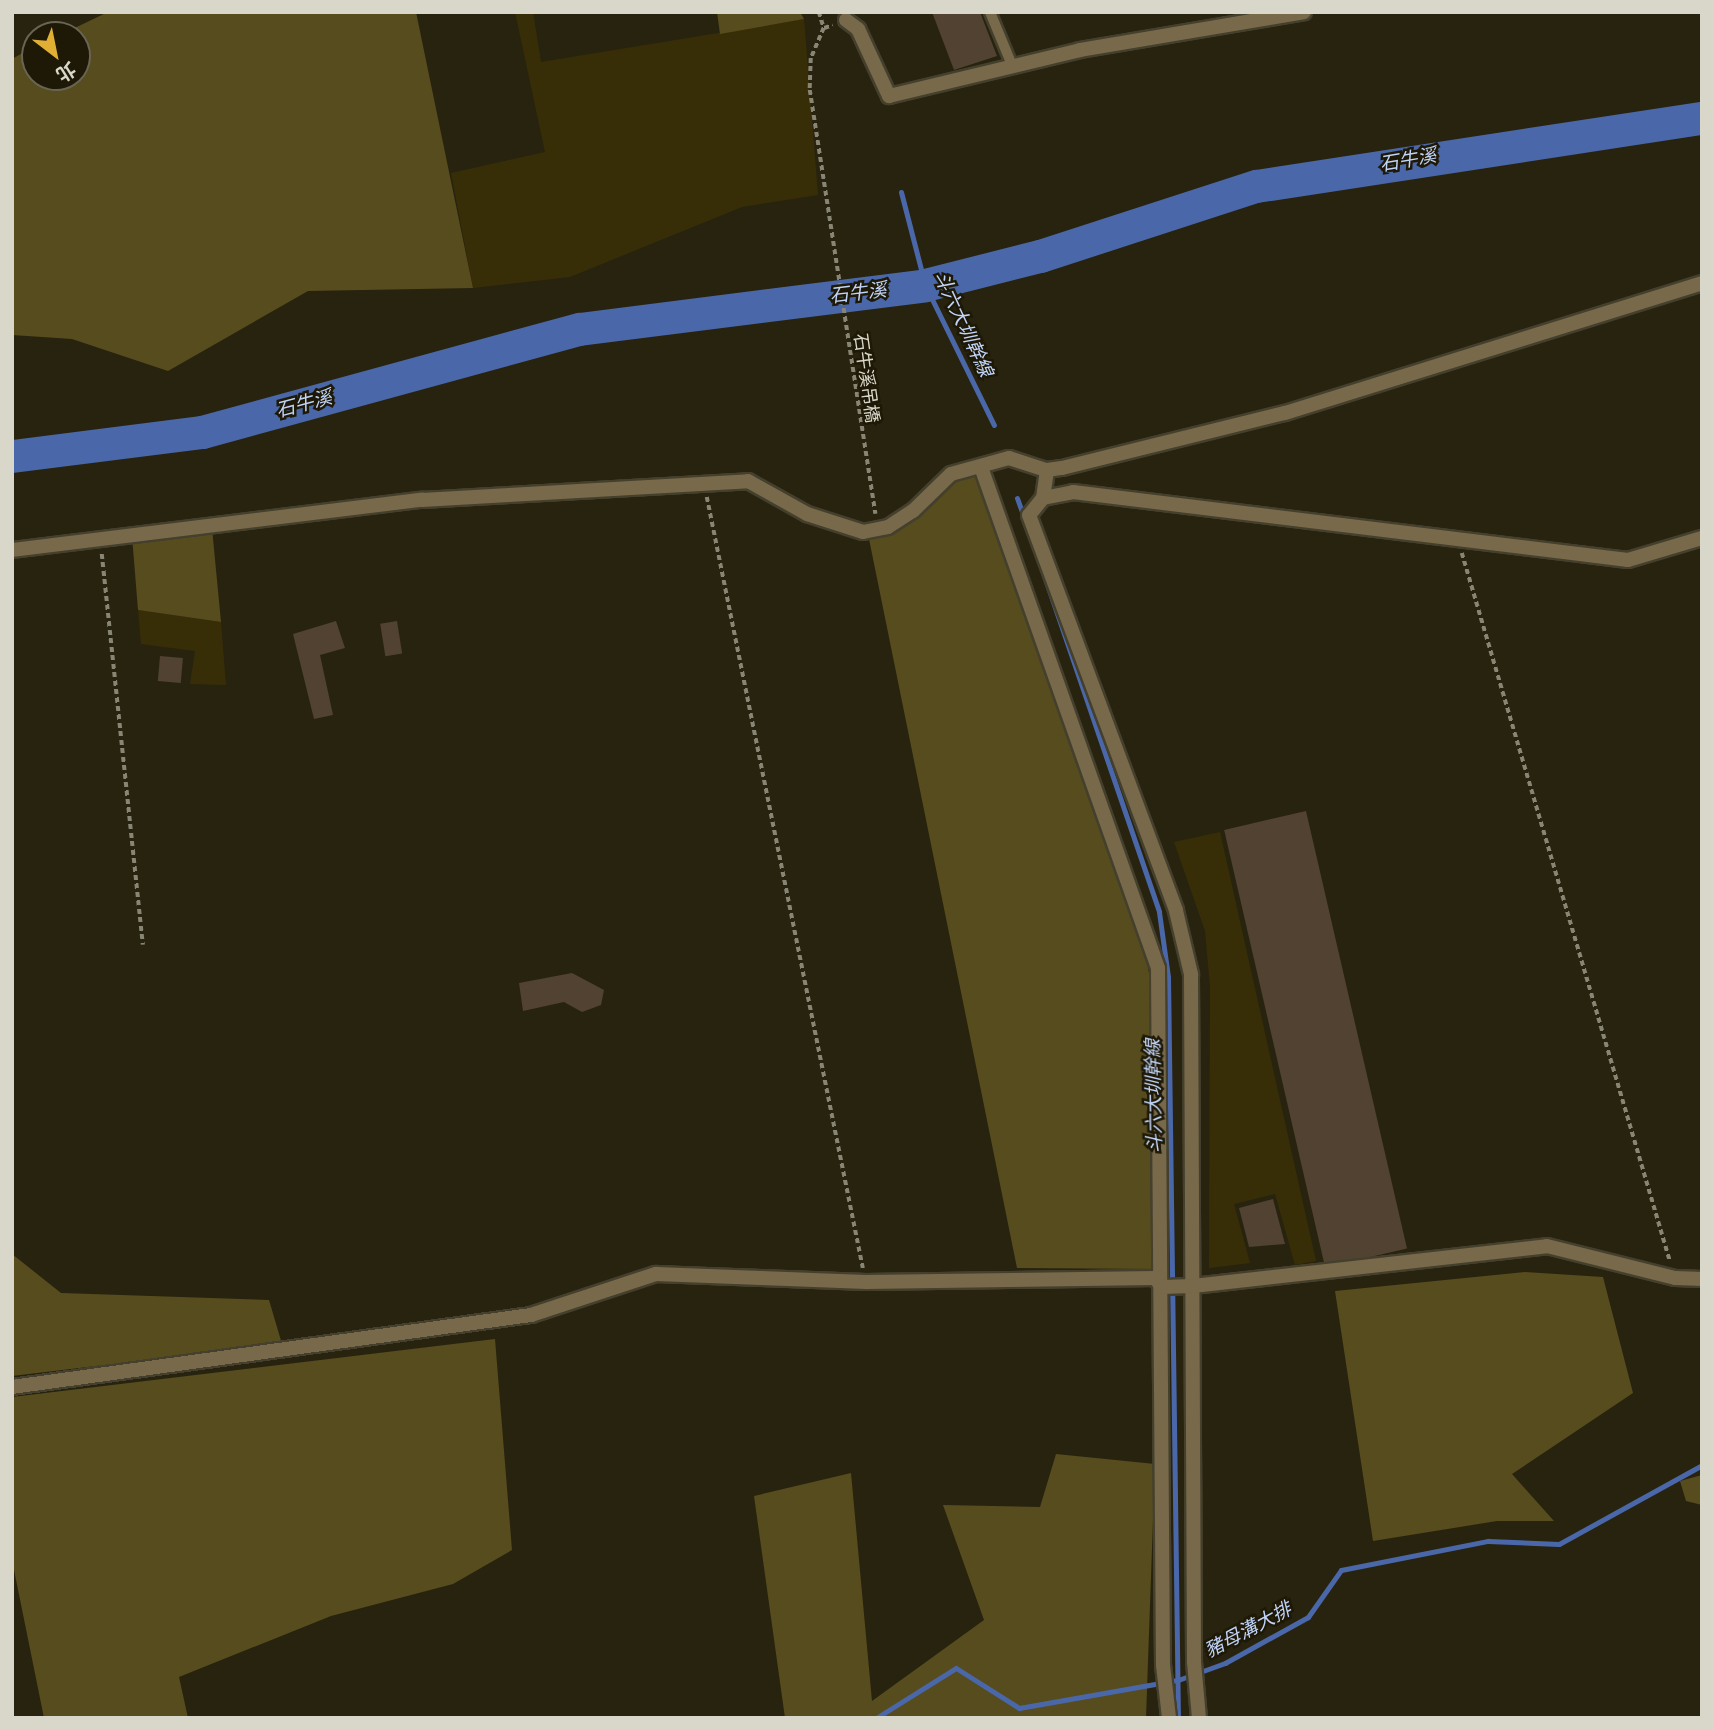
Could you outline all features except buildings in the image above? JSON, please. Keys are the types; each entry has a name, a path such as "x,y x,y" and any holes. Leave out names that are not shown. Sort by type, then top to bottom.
{"street":[{"path":"841,22 858,29 890,96 1012,65 1304,12"},
{"path":"12,550 100,537 422,500 748,481 807,513 863,532 888,527 913,511 951,474 1009,458 1042,468 1285,413 1702,283"},
{"path":"981,467 1153,946 1160,1003 1163,1665 1169,1692 1169,1718"},
{"path":"1042,468 1043,498"},
{"path":"1199,1718 1199,1685 1194,1662 1191,974 1176,911 1029,515 1043,498 1073,492 1628,560 1702,538"},
{"path":"1162,1287 1193,1286 1547,1246 1675,1278 1702,1279"},
{"path":"12,1387 531,1315 656,1274 866,1282 1155,1278 1162,1287"}],"lane":[{"path":"990,12 1012,65"}],"path":[{"path":"819,12 824,28 841,22"},
{"name":"石牛溪吊橋","path":"824,28 811,58 810,90 872,504"},
{"path":"705,484 866,1282"},
{"path":"100,537 143,945"},
{"path":"1460,541 1675,1278"}],"shaded area":[{"path":"108,12 416,12 473,288 308,291 168,371 72,339 12,335 12,59 21,54 21,91 91,91 89,21"},
{"path":"515,12 533,12 541,62 804,19 818,195 742,207 570,277 473,288 451,173 545,152"},
{"path":"717,12 800,12 804,19 720,34"},
{"path":"981,467 1054,698 1141,927 1151,985 1157,1269 1017,1268 868,534 927,504 949,471"},
{"path":"212,528 221,622 138,610 132,536"},
{"path":"138,610 221,622 226,685 190,684 195,651 141,644"},
{"path":"1220,832 1316,1261 1295,1265 1275,1194 1234,1204 1250,1263 1209,1268 1210,986 1205,931 1174,842"},
{"path":"12,1254 61,1293 269,1300 282,1344 12,1376"},
{"path":"1525,1272 1603,1277 1633,1393 1512,1474 1554,1521 1497,1521 1373,1541 1335,1291"},
{"path":"495,1339 512,1550 453,1584 331,1616 179,1677 188,1718 44,1718 12,1560 12,1397"},
{"path":"1056,1454 1155,1464 1146,1718 785,1718 754,1496 851,1473 872,1701 984,1620 943,1505 1040,1507"},
{"path":"1702,1475 1702,1505 1686,1501 1680,1481"}],"waterway":[{"name":"石牛溪","path":"12,456 202,432 579,329 925,285 1040,256 1256,186 1702,118"},
{"name":"斗六大圳幹線","path":"901,192 925,285 994,425"},
{"name":"斗六大圳幹線","path":"1017,498 1025,520"},
{"name":"斗六大圳幹線","path":"1037,555 1159,912 1168,977 1178,1718"},
{"name":"豬母溝大排","path":"876,1718 956,1668 1019,1708 1178,1680 1225,1663 1308,1617 1341,1570 1488,1541 1559,1544 1702,1465"}]}
